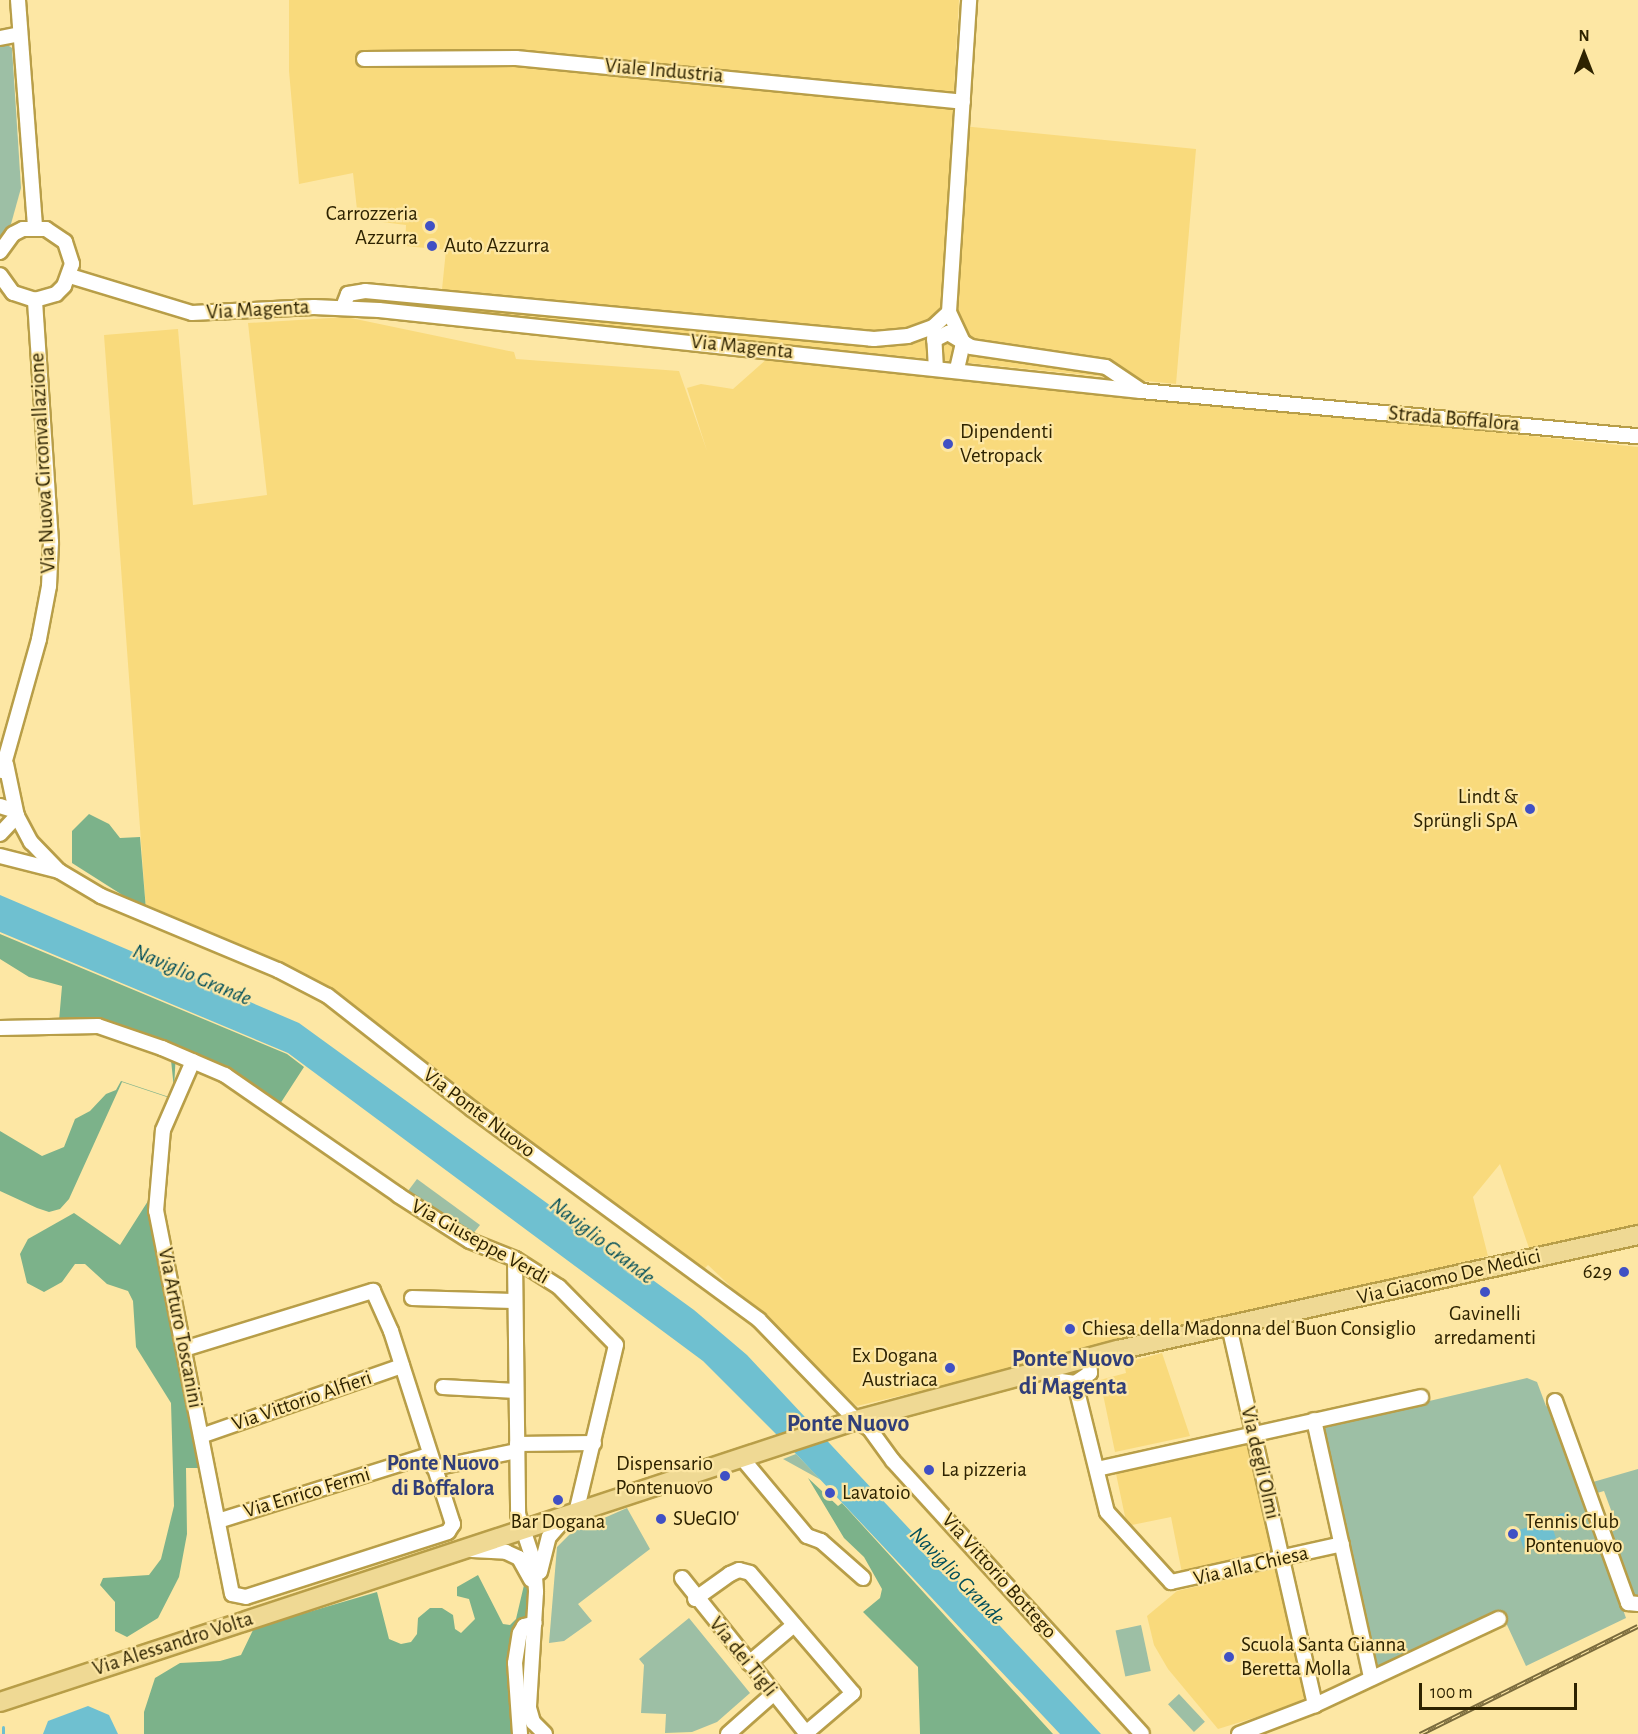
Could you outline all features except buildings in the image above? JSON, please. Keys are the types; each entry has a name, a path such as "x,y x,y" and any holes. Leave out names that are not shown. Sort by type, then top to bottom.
{"main road":[{"name":"Via Giacomo De Medici","path":"741,1457 848,1423 1089,1358 1638,1234"},
{"name":"Via Alessandro Volta","path":"0,1702 741,1457"}],"street":[{"path":"18,0 35,227"},
{"path":"957,369 963,342 949,312 969,0"},
{"path":"0,38 20,34"},
{"name":"Viale Industria","path":"364,59 516,58 963,102"},
{"path":"0,252 13,234 35,227 57,234 65,242 70,253 70,276 56,294 35,300 13,294 0,275"},
{"name":"Via Magenta","path":"70,276 192,314 343,307 957,369 1141,391 1270,402"},
{"name":"Via Magenta","path":"343,307 348,294 365,291 874,339 948,333 971,347 1106,367 1141,391"},
{"name":"Via Nuova Circonvallazione","path":"3,770 49,586 51,542 35,300"},
{"path":"936,367 934,334 949,312"},
{"name":"Strada Boffalora","path":"1270,402 1638,436"},
{"name":"Via Ponte Nuovo","path":"3,770 16,813 31,842 59,871 101,896 278,970 328,996 472,1109 759,1320 848,1423"},
{"path":"0,806 16,813 0,834"},
{"name":"Via Ponte Nuovo","path":"0,856 59,871"},
{"name":"Via Giuseppe Verdi","path":"0,1028 98,1026 225,1075 354,1167 470,1241 515,1259 559,1287 615,1342 594,1443 575,1510"},
{"name":"Via Arturo Toscanini","path":"193,1061 163,1130 158,1161 156,1211 230,1588 236,1598"},
{"path":"515,1259 513,1301 518,1514 534,1562 536,1592 529,1708 533,1722 545,1734"},
{"path":"184,1349 373,1291 402,1366 431,1461"},
{"path":"412,1298 513,1301"},
{"name":"Via degli Olmi","path":"1229,1326 1316,1705"},
{"path":"1049,1368 1053,1380 1075,1383 1090,1373 1089,1358"},
{"name":"Via Vittorio Alfieri","path":"201,1436 402,1366"},
{"name":"Via alla Chiesa","path":"1075,1383 1107,1512 1171,1582 1282,1560 1342,1544"},
{"path":"443,1387 516,1391"},
{"path":"1097,1469 1421,1397"},
{"path":"1555,1401 1628,1603 1638,1604"},
{"path":"1314,1420 1371,1678"},
{"name":"Via Vittorio Bottego","path":"848,1423 869,1428 893,1461 1142,1734"},
{"name":"Via Enrico Fermi","path":"218,1521 431,1461 517,1448 594,1443"},
{"path":"741,1457 807,1536 821,1541 863,1578"},
{"name":"Via Alessandro Volta","path":"236,1598 448,1532 453,1524 431,1461"},
{"path":"536,1592 549,1537 575,1510"},
{"path":"522,1528 519,1558 536,1592"},
{"path":"444,1554 493,1551 519,1558"},
{"path":"339,1566 346,1586"},
{"path":"695,1599 730,1574 745,1570 853,1693 807,1733"},
{"name":"Via dei Tigli","path":"682,1578 695,1599 807,1733"},
{"path":"1239,1734 1316,1705 1499,1619"},
{"path":"520,1734 515,1663 520,1633 524,1626 535,1623"},
{"path":"749,1664 794,1625"},
{"path":"728,1734 773,1694"}],"shaded area":[{"path":"289,0 959,0 952,125 1196,149 1176,384 440,309 446,250 405,246 406,225 358,219 353,173 299,184 289,71"},
{"path":"346,317 514,352 516,359 679,371 707,451 687,388 701,384 733,389 768,358 1638,447 1638,1225 1529,1248 1500,1164 1473,1197 1488,1256 857,1406 708,1265 703,1270 636,1224 327,991 146,910 104,335 178,329 193,505 267,495 248,323"},
{"path":"1162,1353 1190,1436 1115,1452 1100,1380 1126,1373 1124,1363"},
{"path":"1248,1439 1273,1552 1182,1573 1171,1517 1127,1526 1115,1469"},
{"name":"Scuola Santa Gianna Beretta Molla","path":"1276,1568 1307,1696 1305,1702 1218,1729 1168,1669 1154,1645 1147,1616 1177,1591"}],"green space":[{"path":"6,44 12,48 21,188 11,224 0,239 0,45"},
{"path":"89,814 109,824 120,838 140,837 146,910 72,863 72,831"},
{"path":"0,934 287,1054 304,1067 280,1104 256,1087 176,1051 174,1089 171,1060 154,1049 97,1030 0,1032 59,1021 62,986 29,977 0,959"},
{"path":"121,1081 169,1097 174,1089 170,1098 122,1082 69,1199 60,1209 49,1212 0,1191 0,1131 42,1156 64,1147 75,1119 90,1111 106,1094 116,1090"},
{"path":"417,1179 480,1225 472,1235 405,1195"},
{"path":"148,1201 205,1468 186,1468 187,1534 179,1577 158,1618 127,1637 115,1631 115,1602 100,1585 103,1578 149,1575 161,1559 174,1506 171,1403 136,1347 133,1301 128,1291 107,1284 85,1264 75,1264 62,1282 44,1292 27,1283 20,1254 28,1239 74,1213 120,1245"},
{"name":"Tennis Club Pontenuovo","path":"1527,1378 1537,1382 1546,1406 1552,1409 1626,1618 1526,1666 1501,1612 1378,1667 1323,1426"},
{"path":"796,1454 821,1480 783,1459"},
{"path":"1638,1469 1638,1596 1634,1599 1611,1532 1618,1529 1604,1491 1597,1493 1593,1482"},
{"path":"808,1478 838,1506 842,1503 1053,1734 920,1734 918,1667 863,1612 880,1598 882,1589 864,1557 844,1538"},
{"path":"627,1508 650,1549 578,1604 592,1621 564,1641 549,1643 557,1547 572,1532"},
{"path":"478,1575 503,1624 510,1625 516,1619 524,1585 529,1588 528,1620 518,1629 522,1728 530,1734 144,1734 144,1712 155,1678 180,1663 220,1661 241,1655 254,1628 377,1592 389,1639 401,1644 411,1642 417,1634 418,1618 430,1608 442,1608 453,1615 455,1629 461,1633 475,1619 469,1599 457,1596 457,1587"},
{"path":"689,1618 750,1693 717,1722 692,1732 665,1733 666,1714 641,1713 644,1665 639,1659"},
{"path":"1141,1625 1151,1671 1125,1676 1116,1630"},
{"path":"1179,1694 1205,1722 1194,1732 1168,1704"}],"water":[{"path":"0,895 299,1023 694,1310 747,1355 1101,1734 1060,1734 799,1457 703,1361 288,1053 0,932"},
{"path":"1564,1513 1570,1516 1573,1522 1570,1528 1564,1531 1558,1528 1555,1522 1558,1516"},
{"path":"1550,1520 1556,1538 1524,1549 1518,1531"},
{"path":"88,1706 109,1715 118,1734 43,1734 48,1721"}],"waterway":[{"path":"3,1727 3,1734"}],"railway":[{"path":"1420,1734 1638,1626"}],"place":[{"name":"Carrozzeria Azzurra","path":"430,226"},
{"name":"Auto Azzurra","path":"432,246"},
{"name":"Dipendenti Vetropack","path":"948,444"},
{"name":"Lindt & Sprüngli SpA","path":"1530,809"},
{"name":"629","path":"1624,1272"},
{"name":"Gavinelli arredamenti","path":"1485,1292"},
{"name":"Chiesa della Madonna del Buon Consiglio","path":"1070,1329"},
{"name":"Ex Dogana Austriaca","path":"950,1368"},
{"name":"La pizzeria","path":"929,1470"},
{"name":"Dispensario Pontenuovo","path":"725,1476"},
{"name":"Lavatoio","path":"830,1493"},
{"name":"Bar Dogana","path":"558,1500"},
{"name":"SUeGIO'","path":"661,1519"},
{"name":"Tennis Club Pontenuovo","path":"1513,1534"},
{"name":"Scuola Santa Gianna Beretta Molla","path":"1229,1657"}],"district":[{"name":"Ponte Nuovo di Magenta","path":"1073,1374"},
{"name":"Ponte Nuovo","path":"848,1425"},
{"name":"Ponte Nuovo di Boffalora","path":"443,1476"}],"water label":[{"name":"Naviglio Grande","path":"192,975"},
{"name":"Naviglio Grande","path":"602,1241"},
{"name":"Naviglio Grande","path":"957,1576"}]}
